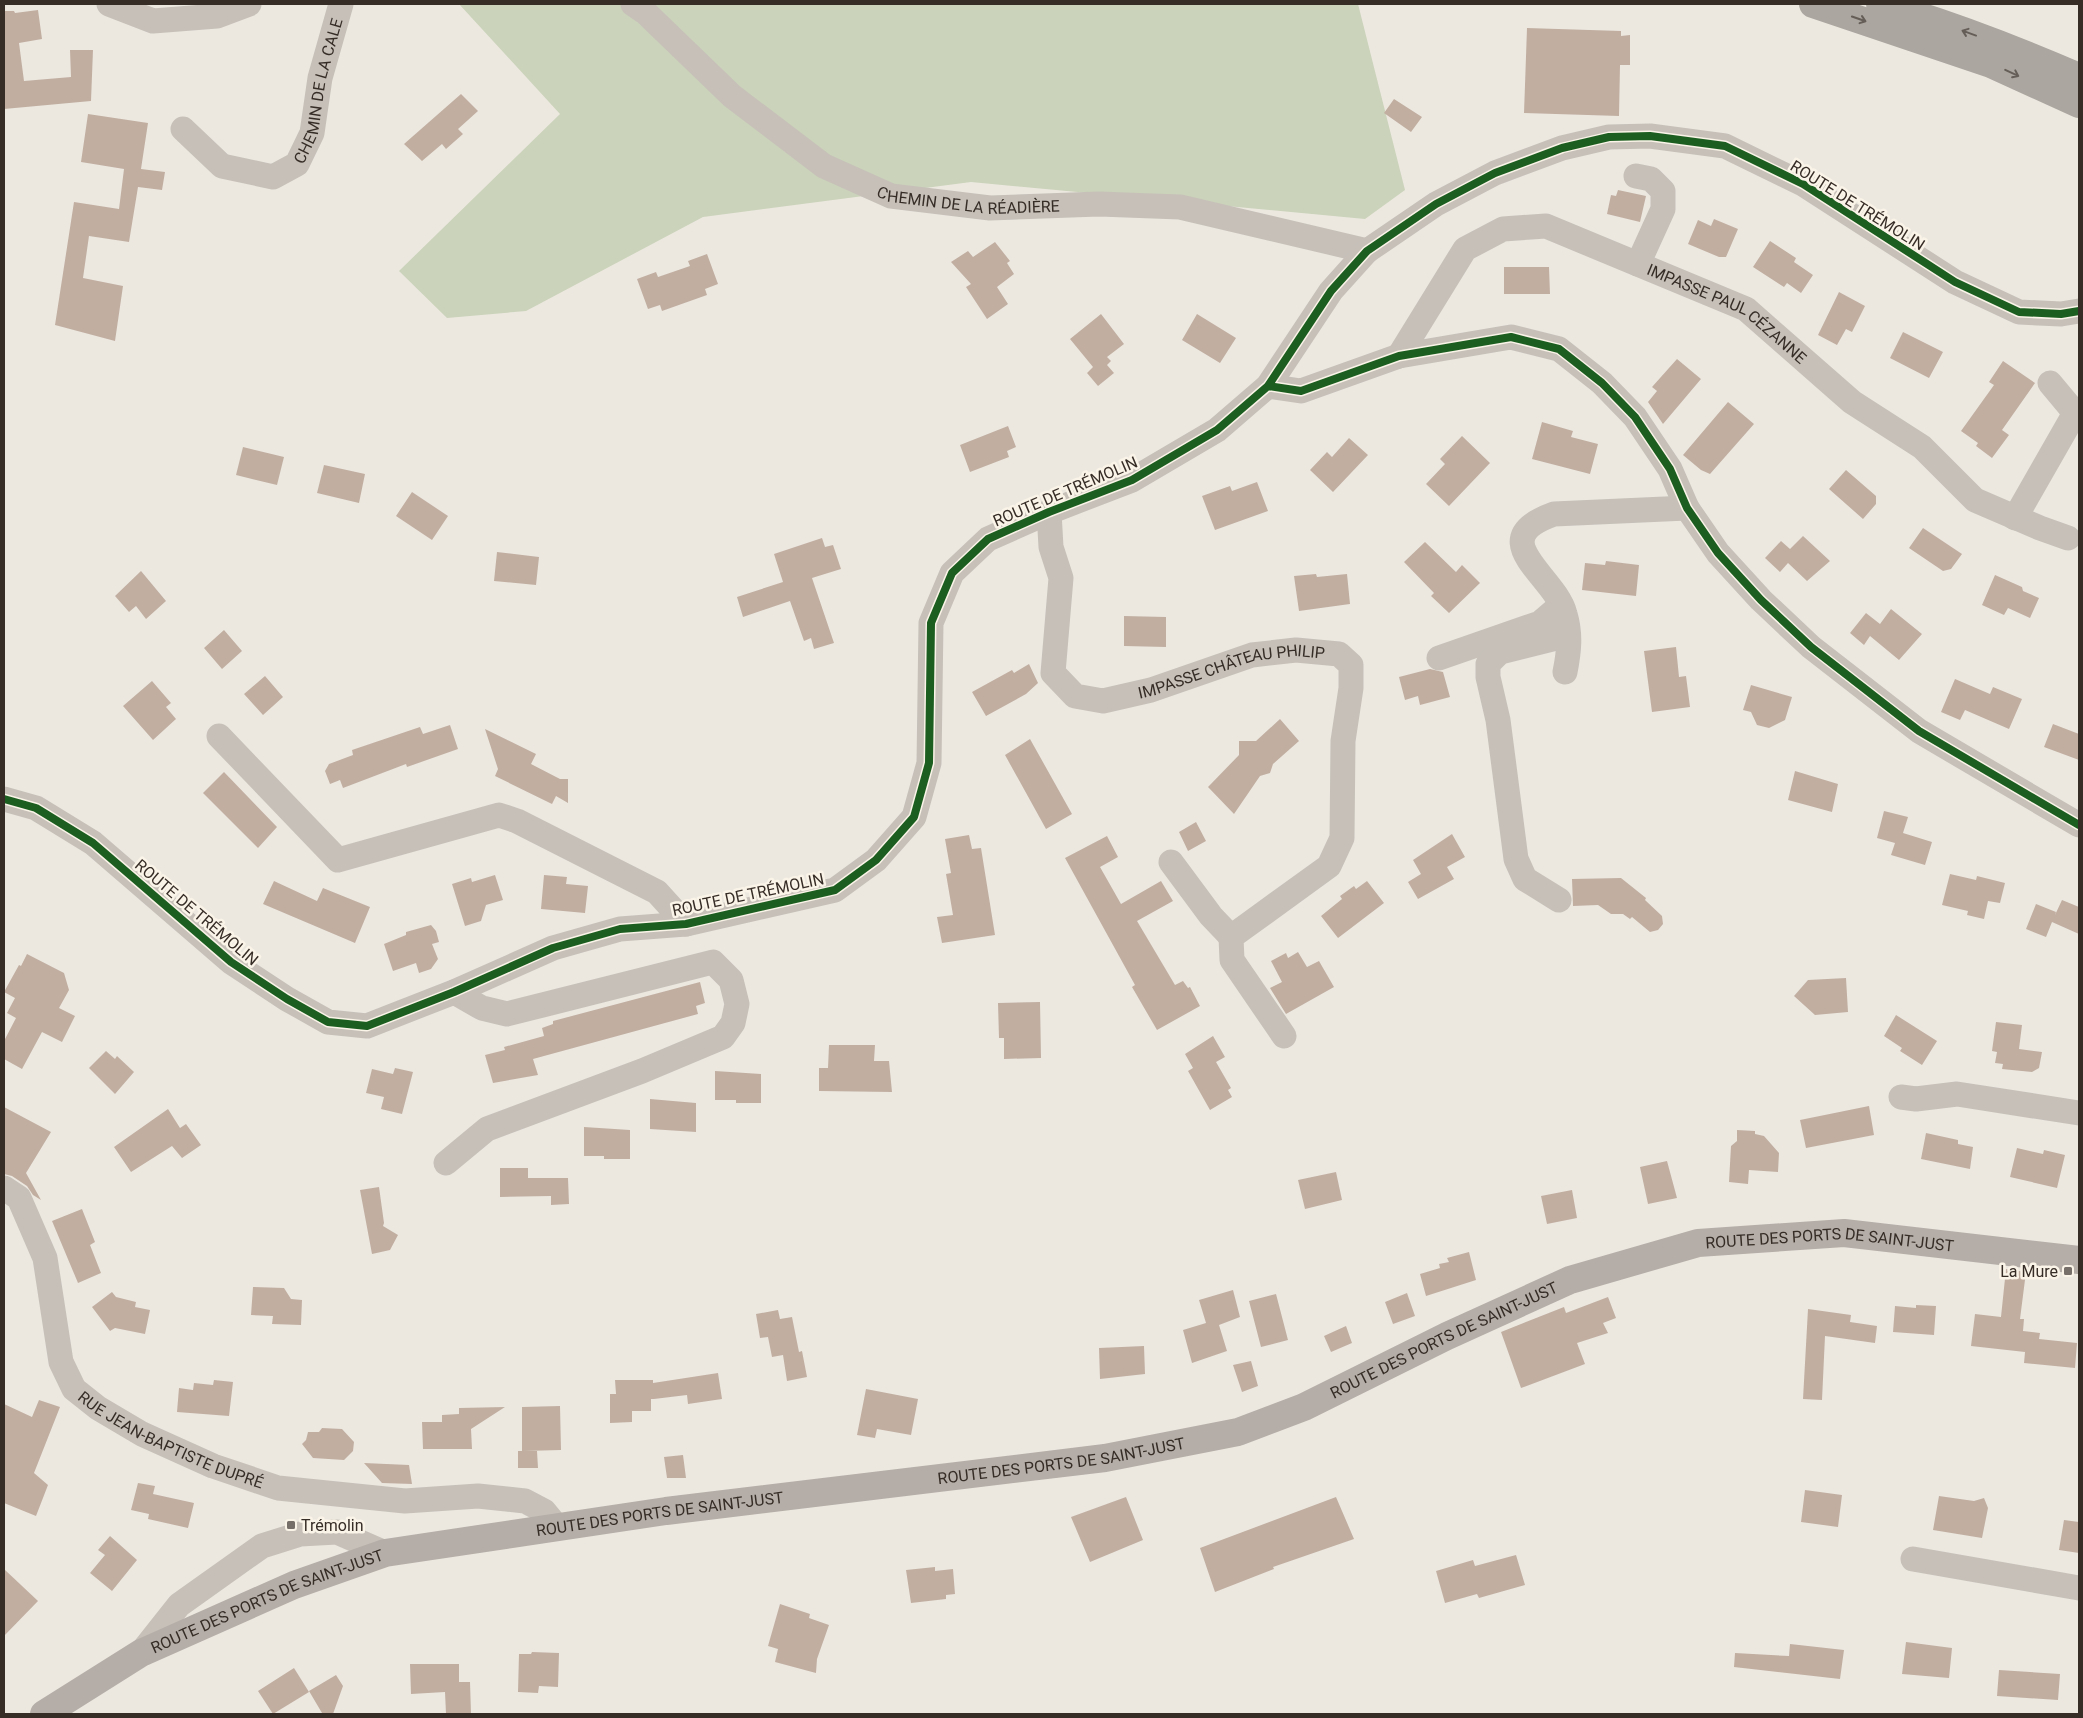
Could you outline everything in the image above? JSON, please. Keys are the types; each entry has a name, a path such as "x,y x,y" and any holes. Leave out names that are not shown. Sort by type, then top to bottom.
{"highway":[{"path":"1813,4 1991,64 2079,104"},
{"path":"1880,4 1963,30 2079,77"}],"main road":[{"name":"ROUTE DES PORTS DE SAINT-JUST","path":"44,1714 141,1653 294,1585 386,1553 666,1511 1105,1458 1238,1432 1304,1407 1447,1336 1570,1280 1698,1243 1844,1233 2079,1260"}],"street":[{"path":"109,4 153,21 217,16 249,4"},
{"name":"CHEMIN DE LA CALE","path":"183,129 222,166 273,177 297,164 312,133 320,78 341,4"},
{"name":"CHEMIN DE LA RÉADIÈRE","path":"633,4 646,13 732,96 824,166 891,196 990,208 1099,204 1180,208 1367,251"},
{"name":"ROUTE DE TRÉMOLIN","path":"4,799 36,808 93,843 231,962 287,999 328,1022 367,1026 454,992 554,948 620,929 686,924 835,890 876,860 914,817 930,763 931,623 952,573 988,539 1049,512 1132,480 1217,430 1268,386 1331,291 1367,251 1436,204 1495,174 1562,148 1609,137 1650,136 1726,146 1804,184 1955,282 2019,312 2060,314 2079,311"},
{"path":"1636,176 1651,179 1663,191 1663,209 1638,264"},
{"name":"IMPASSE PAUL CÉZANNE","path":"1399,356 1465,249 1503,229 1546,226 1746,308 1852,402 1922,447 1975,500 2015,518 2068,538"},
{"path":"1268,386 1301,391 1399,356 1511,337 1559,349 1602,383 1635,417 1670,469 1687,508 1718,553 1761,600 1811,647 1919,731 2079,825"},
{"path":"2015,518 2075,413 2050,383"},
{"path":"1565,672 1570,648 1565,613 1547,583 1526,558 1522,542 1527,528 1539,519 1554,514 1687,508"},
{"name":"IMPASSE CHÂTEAU PHILIP","path":"1049,512 1051,547 1061,578 1053,673 1075,696 1103,701 1151,690 1252,655 1296,650 1339,654 1351,665 1351,688 1343,741 1342,838 1329,866 1231,937"},
{"path":"1439,658 1540,623 1560,605"},
{"path":"1558,900 1525,879 1516,859 1498,720 1488,677 1488,664 1500,652 1568,635"},
{"path":"219,736 338,860 499,815 517,821 657,892 686,924"},
{"path":"1172,862 1211,916 1231,937 1232,960 1284,1036"},
{"path":"446,1163 487,1129 642,1071 723,1036 732,1022 737,1004 732,980 713,962 507,1014 482,1008 454,992"},
{"path":"1902,1097 1916,1098 1957,1094 2079,1113"},
{"name":"RUE JEAN-BAPTISTE DUPRÉ","path":"4,1188 19,1198 45,1258 61,1362 74,1389 98,1408 142,1434 214,1466 278,1488 405,1501 478,1496 525,1501 544,1511 558,1528"},
{"path":"141,1653 179,1605 262,1546 300,1534 338,1532 386,1553"},
{"path":"1912,1559 2079,1588"}],"green space":[{"path":"459,4 1358,4 1405,190 1365,219 971,182 703,217 526,311 447,318 399,271 560,114"}],"building":[{"path":"38,10 42,39 19,43 24,81 71,77 70,50 93,50 91,101 4,109 4,11 14,11 15,13"},
{"path":"1527,28 1621,31 1621,36 1630,35 1630,65 1620,65 1619,116 1524,113"},
{"path":"461,94 478,111 458,129 463,134 446,149 442,144 422,161 404,144"},
{"path":"1394,99 1422,117 1411,132 1384,113"},
{"path":"88,114 148,123 141,169 165,172 162,190 138,187 129,242 89,236 83,278 123,286 115,341 55,325 74,202 119,209 124,169 81,162"},
{"path":"1618,190 1646,196 1640,222 1607,214 1611,195 1616,196"},
{"path":"1714,219 1738,229 1726,257 1719,257 1688,244 1698,220 1711,226"},
{"path":"1770,241 1796,258 1794,262 1813,275 1801,293 1787,283 1784,287 1753,267"},
{"path":"995,242 1010,261 1007,263 1014,274 997,287 1008,304 987,319 966,287 971,284 951,262 968,251 973,257"},
{"path":"707,254 718,284 705,289 707,295 662,311 660,305 648,309 637,279 656,272 658,277 690,266 688,261"},
{"path":"1504,267 1549,267 1550,294 1504,294"},
{"path":"1839,292 1865,306 1852,332 1846,329 1837,345 1818,335"},
{"path":"1101,314 1124,344 1107,357 1111,361 1107,365 1114,373 1098,386 1087,373 1093,367 1070,339"},
{"path":"1197,314 1236,338 1220,363 1182,340"},
{"path":"1903,332 1943,352 1929,378 1890,358"},
{"path":"1677,359 1701,379 1663,424 1648,402 1657,391 1652,387"},
{"path":"2003,361 2035,383 2002,430 2009,435 1992,458 1976,446 1978,443 1961,431 1994,385 1989,382"},
{"path":"1728,402 1754,424 1710,474 1701,470 1683,455"},
{"path":"1542,422 1573,431 1571,437 1598,444 1590,474 1532,459"},
{"path":"1008,426 1016,447 1007,451 1009,457 970,472 960,445"},
{"path":"1462,436 1490,463 1449,506 1426,484 1445,464 1440,459"},
{"path":"1349,438 1368,455 1333,492 1310,470 1327,452 1332,457"},
{"path":"243,447 284,457 277,485 236,475"},
{"path":"324,465 365,474 359,503 317,493"},
{"path":"1846,470 1876,496 1876,504 1863,519 1829,489"},
{"path":"1257,482 1268,511 1215,530 1202,496 1230,486 1232,491"},
{"path":"412,492 448,516 432,540 396,516"},
{"path":"1923,528 1962,554 1951,569 1943,571 1909,548"},
{"path":"1803,536 1830,561 1807,581 1788,563 1780,572 1765,558 1781,541 1790,549"},
{"path":"822,538 825,547 833,545 841,569 812,578 834,643 814,649 811,638 804,641 790,601 743,617 737,597 783,582 774,554"},
{"path":"1425,542 1456,572 1462,565 1480,583 1449,613 1431,596 1434,593 1404,562"},
{"path":"497,552 539,557 536,585 494,581"},
{"path":"1606,561 1639,565 1636,596 1582,590 1585,563 1605,565"},
{"path":"141,571 166,601 146,619 136,606 129,612 115,596"},
{"path":"1316,574 1317,577 1347,574 1350,604 1299,611 1294,576"},
{"path":"1995,575 2022,587 2023,591 2039,598 2030,618 2008,608 2004,615 1982,605"},
{"path":"1891,609 1922,634 1899,660 1870,636 1864,645 1850,633 1866,613 1880,624"},
{"path":"1124,616 1166,617 1166,647 1124,646"},
{"path":"224,630 242,651 222,669 204,648"},
{"path":"1676,647 1679,677 1686,676 1690,707 1652,712 1644,651"},
{"path":"1029,664 1038,683 1026,694 986,716 972,692 1012,670 1014,673"},
{"path":"1430,669 1443,672 1450,697 1420,705 1418,696 1405,700 1399,677"},
{"path":"265,676 283,697 263,715 244,694"},
{"path":"1955,679 1990,694 1993,687 2022,699 2009,729 1965,710 1960,720 1941,712"},
{"path":"152,681 171,703 166,707 176,719 153,740 123,706"},
{"path":"1751,685 1792,697 1785,720 1769,728 1757,725 1751,712 1743,710"},
{"path":"1280,719 1299,741 1273,764 1270,773 1260,776 1234,814 1208,787 1239,755 1239,741 1256,741"},
{"path":"2053,724 2079,734 2079,760 2044,747"},
{"path":"450,725 458,749 407,767 406,764 343,788 340,780 330,784 325,771 329,764 353,755 352,750 420,727 423,734"},
{"path":"485,729 536,754 531,764 560,779 568,779 568,803 556,796 552,804 495,776 498,769"},
{"path":"1030,739 1072,814 1046,829 1005,755"},
{"path":"1795,771 1838,784 1832,812 1788,800"},
{"path":"224,772 277,827 258,848 203,793"},
{"path":"1884,811 1908,817 1903,833 1932,842 1925,865 1891,855 1895,843 1877,838"},
{"path":"1196,822 1206,841 1188,851 1179,832"},
{"path":"1452,834 1465,857 1447,867 1454,879 1418,899 1408,882 1421,874 1413,860"},
{"path":"969,835 972,849 981,848 995,935 942,943 937,917 953,915 946,874 951,873 945,839"},
{"path":"1107,836 1118,857 1100,867 1121,904 1161,881 1173,901 1137,921 1175,985 1183,981 1188,988 1190,987 1200,1006 1157,1030 1132,987 1135,985 1065,858"},
{"path":"1950,874 1976,880 1977,876 2005,883 2000,903 1988,901 1984,919 1967,915 1968,911 1942,905"},
{"path":"495,875 503,900 486,905 481,921 465,926 452,884 471,878 472,882"},
{"path":"544,875 567,877 566,884 588,886 585,913 541,909"},
{"path":"1621,878 1646,898 1645,900 1662,916 1663,924 1658,930 1650,932 1632,917 1630,919 1623,914 1611,914 1598,905 1573,906 1572,879"},
{"path":"274,881 317,901 323,888 370,907 355,943 263,904"},
{"path":"1367,881 1384,903 1338,938 1321,916 1342,899 1340,896 1354,886 1356,889"},
{"path":"2062,900 2079,907 2079,934 2052,922 2046,937 2026,929 2036,904 2056,912 2055,915"},
{"path":"431,925 436,931 439,942 432,944 438,959 431,969 419,973 416,963 393,971 384,944 406,935 406,932"},
{"path":"1298,952 1307,967 1319,961 1334,987 1286,1014 1270,988 1282,982 1271,961 1286,953 1288,958"},
{"path":"27,954 64,973 69,990 59,1008 75,1016 62,1042 42,1032 22,1069 4,1059 4,1041 16,1018 7,1013 15,998 4,992"},
{"path":"1846,978 1848,1012 1815,1015 1794,996 1808,980"},
{"path":"700,982 705,1003 696,1006 698,1014 533,1059 538,1075 493,1083 485,1055 505,1050 504,1047 544,1036 542,1028 553,1024 553,1021"},
{"path":"1040,1002 1041,1058 1004,1059 1004,1038 999,1038 998,1003"},
{"path":"1896,1015 1937,1041 1922,1065 1900,1051 1902,1048 1884,1036"},
{"path":"1996,1022 2022,1025 2019,1049 2042,1052 2039,1068 2032,1072 2002,1069 2003,1064 1995,1063 1997,1052 1992,1051"},
{"path":"1213,1036 1225,1057 1216,1062 1231,1088 1228,1090 1232,1097 1210,1110 1188,1071 1193,1068 1185,1054"},
{"path":"829,1045 875,1045 874,1061 889,1061 892,1092 819,1091 819,1068 828,1068"},
{"path":"106,1051 115,1059 117,1056 134,1072 115,1094 89,1068"},
{"path":"395,1068 413,1072 402,1114 381,1109 384,1097 366,1093 372,1069 393,1074"},
{"path":"715,1071 761,1074 761,1103 736,1103 736,1100 715,1100"},
{"path":"650,1099 696,1103 696,1132 650,1129"},
{"path":"1869,1106 1874,1135 1806,1148 1800,1120"},
{"path":"4,1107 51,1132 26,1173 41,1200 33,1195 27,1186 12,1176 4,1174"},
{"path":"168,1109 180,1128 186,1124 201,1145 182,1158 172,1146 131,1172 114,1147"},
{"path":"584,1127 630,1130 630,1159 604,1159 604,1156 584,1156"},
{"path":"1737,1130 1755,1131 1755,1134 1764,1136 1779,1153 1778,1172 1749,1170 1748,1184 1729,1182 1731,1146 1737,1141"},
{"path":"1926,1133 1958,1140 1958,1144 1973,1147 1970,1169 1921,1159"},
{"path":"2017,1148 2043,1154 2044,1150 2065,1155 2057,1188 2010,1177"},
{"path":"1667,1161 1677,1198 1648,1204 1640,1167"},
{"path":"500,1168 528,1168 528,1178 568,1178 569,1204 551,1205 551,1196 500,1197"},
{"path":"1336,1172 1342,1200 1305,1209 1298,1180"},
{"path":"379,1187 383,1226 398,1235 390,1250 372,1254 360,1190"},
{"path":"1572,1190 1577,1218 1547,1224 1541,1196"},
{"path":"82,1209 95,1242 90,1245 101,1273 78,1283 52,1221"},
{"path":"1469,1252 1476,1280 1426,1296 1420,1274 1440,1268 1439,1264 1449,1262 1447,1258"},
{"path":"2006,1269 2026,1272 2020,1319 2024,1319 2023,1331 2040,1333 2039,1339 2077,1343 2075,1368 2024,1363 2025,1352 1971,1346 1975,1314 2001,1317"},
{"path":"253,1287 284,1288 291,1299 302,1300 301,1325 272,1324 273,1316 251,1315"},
{"path":"1233,1290 1240,1317 1219,1325 1227,1351 1192,1363 1183,1330 1206,1323 1199,1300"},
{"path":"112,1292 116,1297 136,1302 135,1307 150,1310 145,1334 115,1328 110,1331 92,1307"},
{"path":"1407,1293 1415,1316 1393,1324 1385,1302"},
{"path":"1276,1294 1288,1340 1261,1347 1249,1301"},
{"path":"1608,1297 1616,1318 1603,1323 1608,1333 1577,1343 1585,1364 1521,1388 1501,1332 1564,1307 1566,1313"},
{"path":"1916,1305 1936,1306 1934,1335 1893,1332 1895,1306 1916,1308"},
{"path":"1808,1309 1851,1315 1850,1322 1877,1326 1875,1343 1825,1336 1822,1400 1803,1399"},
{"path":"778,1310 780,1319 792,1317 799,1352 802,1351 807,1377 787,1381 783,1355 772,1357 768,1337 760,1338 756,1314"},
{"path":"1346,1326 1352,1343 1331,1352 1324,1336"},
{"path":"1144,1346 1145,1374 1100,1379 1099,1348"},
{"path":"1251,1361 1258,1386 1242,1392 1233,1365"},
{"path":"718,1373 722,1399 688,1404 687,1395 651,1399 651,1411 632,1411 632,1422 610,1423 610,1394 616,1394 615,1380 653,1380 653,1383"},
{"path":"214,1380 233,1382 229,1416 177,1412 179,1388 193,1390 194,1383 213,1385"},
{"path":"866,1389 918,1399 911,1435 877,1429 875,1438 857,1435"},
{"path":"39,1400 60,1407 34,1473 48,1485 36,1516 4,1503 4,1404 32,1417"},
{"path":"560,1406 561,1450 524,1451 537,1451 538,1468 518,1468 518,1451 522,1451 522,1407"},
{"path":"505,1407 471,1429 472,1449 423,1449 422,1422 442,1422 442,1415 459,1414 459,1408"},
{"path":"322,1428 342,1429 354,1442 353,1451 344,1460 313,1458 302,1444 306,1440 308,1432 319,1432"},
{"path":"683,1455 686,1478 667,1478 664,1457"},
{"path":"364,1463 409,1465 412,1484 382,1483"},
{"path":"138,1483 155,1486 153,1494 194,1503 188,1528 148,1519 149,1514 131,1510"},
{"path":"1805,1490 1842,1495 1838,1527 1801,1522"},
{"path":"1939,1496 1974,1501 1984,1498 1988,1508 1982,1538 1933,1530"},
{"path":"1126,1497 1143,1540 1090,1562 1071,1517"},
{"path":"1336,1497 1354,1539 1273,1567 1274,1569 1215,1592 1200,1548"},
{"path":"2064,1520 2079,1522 2079,1553 2059,1550"},
{"path":"110,1536 137,1560 112,1591 90,1573 105,1555 98,1550"},
{"path":"1516,1555 1525,1585 1479,1598 1477,1594 1445,1603 1436,1571 1473,1560 1475,1566"},
{"path":"935,1567 935,1571 953,1569 955,1594 946,1595 946,1599 911,1603 906,1570"},
{"path":"4,1569 38,1601 4,1636"},
{"path":"780,1604 810,1614 809,1618 829,1625 817,1659 816,1673 775,1662 778,1649 768,1646"},
{"path":"1906,1642 1952,1648 1949,1678 1902,1674"},
{"path":"1790,1644 1844,1650 1840,1679 1734,1667 1735,1653 1789,1656"},
{"path":"532,1652 559,1653 558,1687 539,1686 538,1693 518,1692 519,1654 531,1654"},
{"path":"410,1664 459,1664 459,1682 470,1682 471,1714 446,1714 445,1692 411,1694"},
{"path":"294,1668 309,1692 273,1714 258,1691"},
{"path":"1999,1670 2060,1674 2058,1700 1997,1696"},
{"path":"336,1675 343,1686 333,1714 322,1713 309,1691"}],"cycle path":[{"path":"4,799 36,808 93,843 231,962 287,999 328,1022 367,1026 454,992 553,948 620,929 686,924 835,890 876,860 914,817 929,763 931,623 952,573 988,539 1049,512 1132,480 1217,430 1268,386 1331,291 1367,251 1436,204 1495,173 1562,148 1609,137 1650,136 1725,146 1803,184 1955,282 2019,312 2061,314 2079,311"},
{"path":"1268,386 1301,391 1399,356 1511,337 1559,349 1602,383 1635,417 1670,469 1687,508 1718,553 1761,600 1811,647 1919,731 2079,825"}],"place":[{"name":"La Mure","path":"2068,1271"},
{"name":"Trémolin","path":"291,1525"}]}
